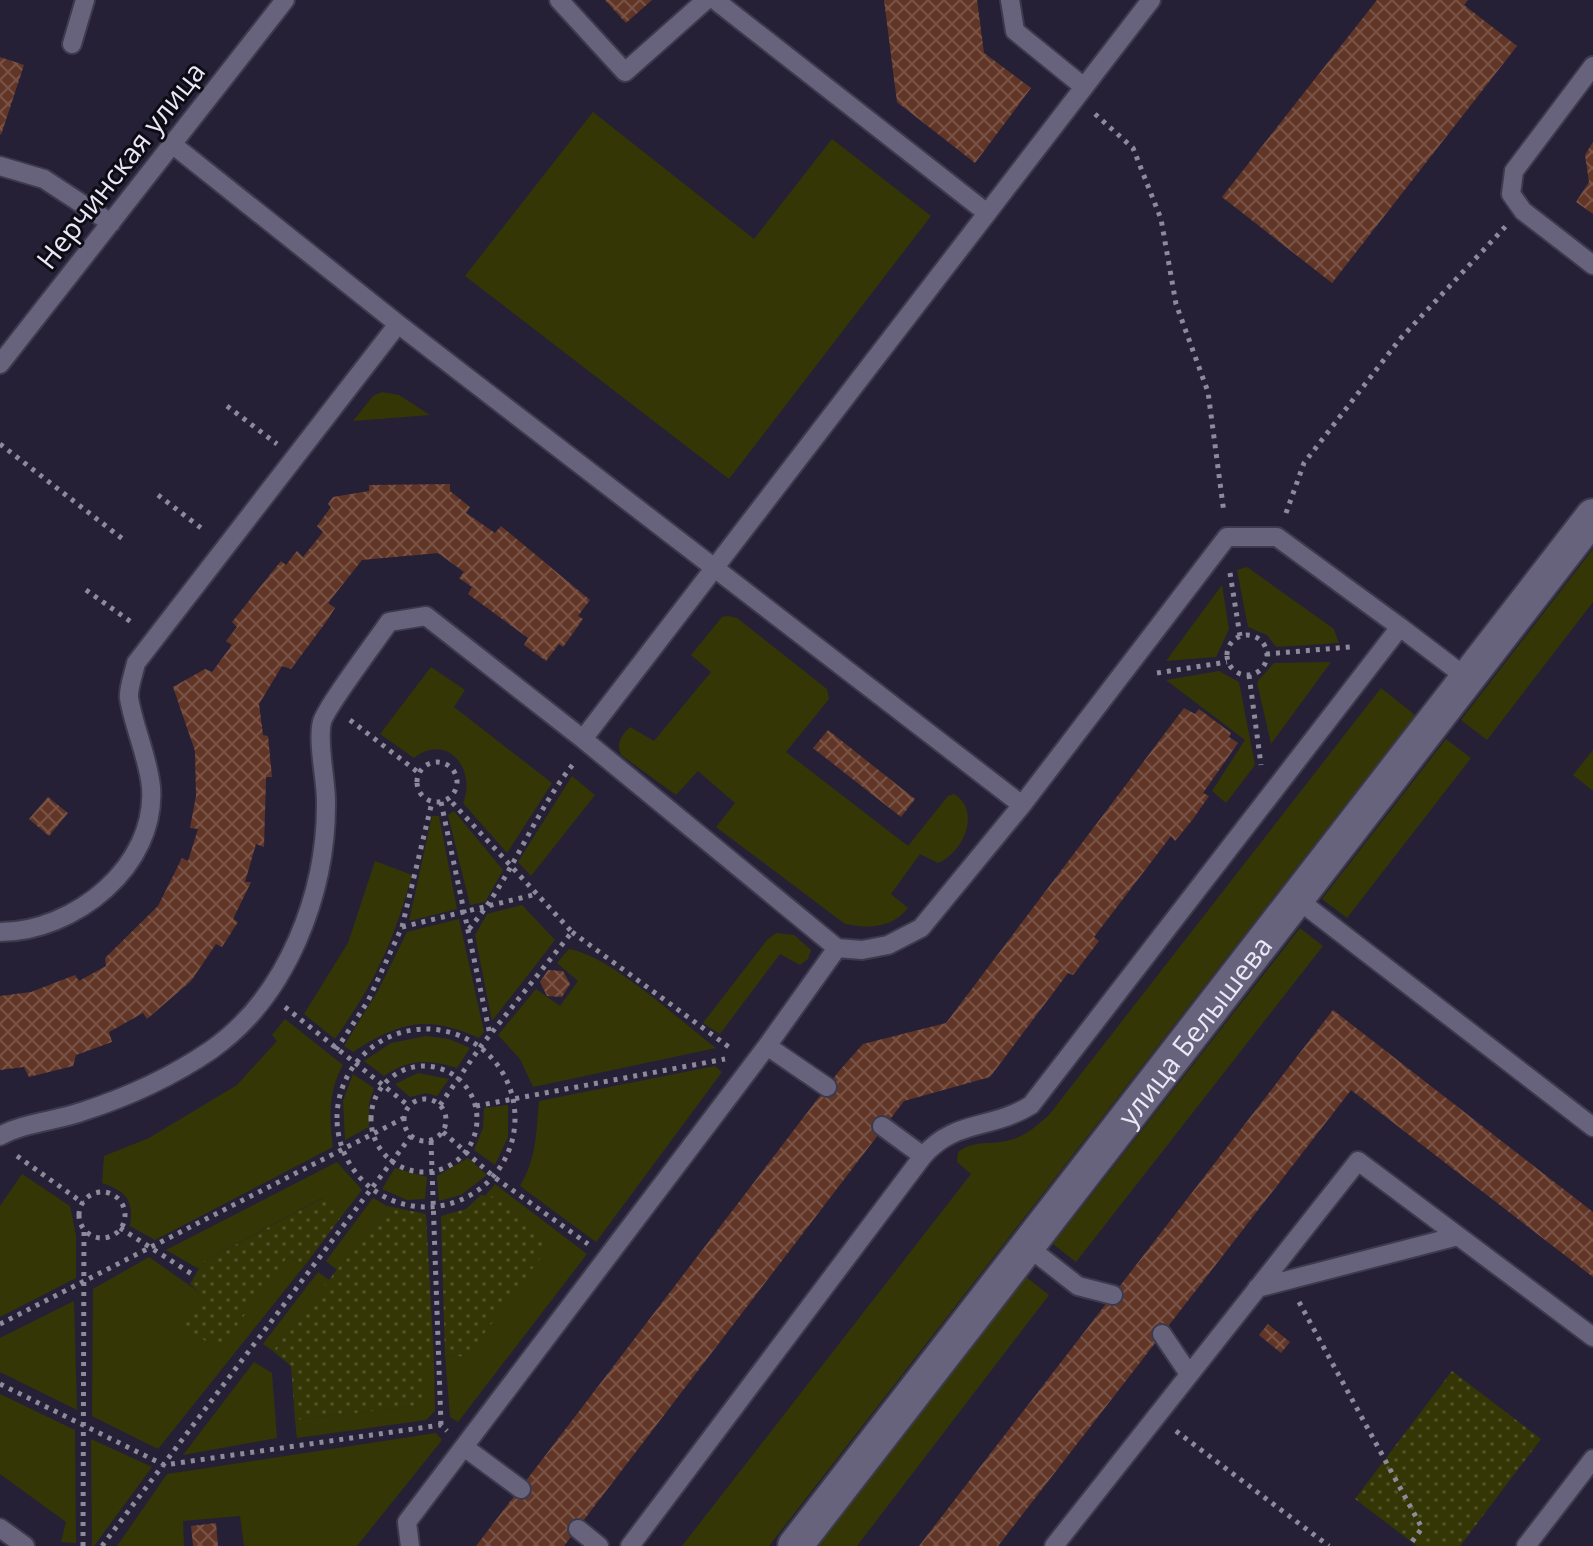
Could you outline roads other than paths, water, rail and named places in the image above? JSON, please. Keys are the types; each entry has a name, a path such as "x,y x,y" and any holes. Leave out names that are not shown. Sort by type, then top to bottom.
{"street":[{"name":"улица Белышева","path":"795,1546 1593,516"}],"lane":[{"path":"72,44 85,0"},
{"name":"Нерчинская улица","path":"0,364 285,0"},
{"path":"559,0 625,72 706,0"},
{"path":"715,0 987,213"},
{"path":"1010,0 1015,31 1080,92"},
{"path":"586,742 713,567 1151,0"},
{"path":"1593,66 1514,171 1511,194 1523,211 1593,265"},
{"path":"172,144 398,324 1022,805"},
{"path":"0,166 44,179 111,223"},
{"path":"0,932 67,916 78,909 112,887 143,840 151,790 129,696 136,663 224,545 398,324"},
{"path":"4,1129 79,1113 152,1087 214,1048 261,1004 298,940 322,861 326,803 322,722 389,622 426,616 586,742 837,948 862,950 888,945 921,928 1022,805 1227,537 1277,537 1467,678"},
{"path":"630,1546 923,1156 938,1139 959,1128 1008,1119 1031,1105 1400,627"},
{"path":"1297,899 1593,1127"},
{"path":"410,1546 407,1522 767,1046 837,948"},
{"path":"767,1046 827,1087"},
{"path":"882,1126 923,1156"},
{"path":"1054,1546 1358,1161 1593,1337"},
{"path":"1257,1288 1458,1236"},
{"path":"1027,1246 1078,1286 1113,1295"},
{"path":"1162,1334 1189,1374"},
{"path":"464,1447 521,1489"},
{"path":"1526,1546 1593,1459"},
{"path":"0,1528 25,1546"},
{"path":"578,1529 599,1546"}]}
